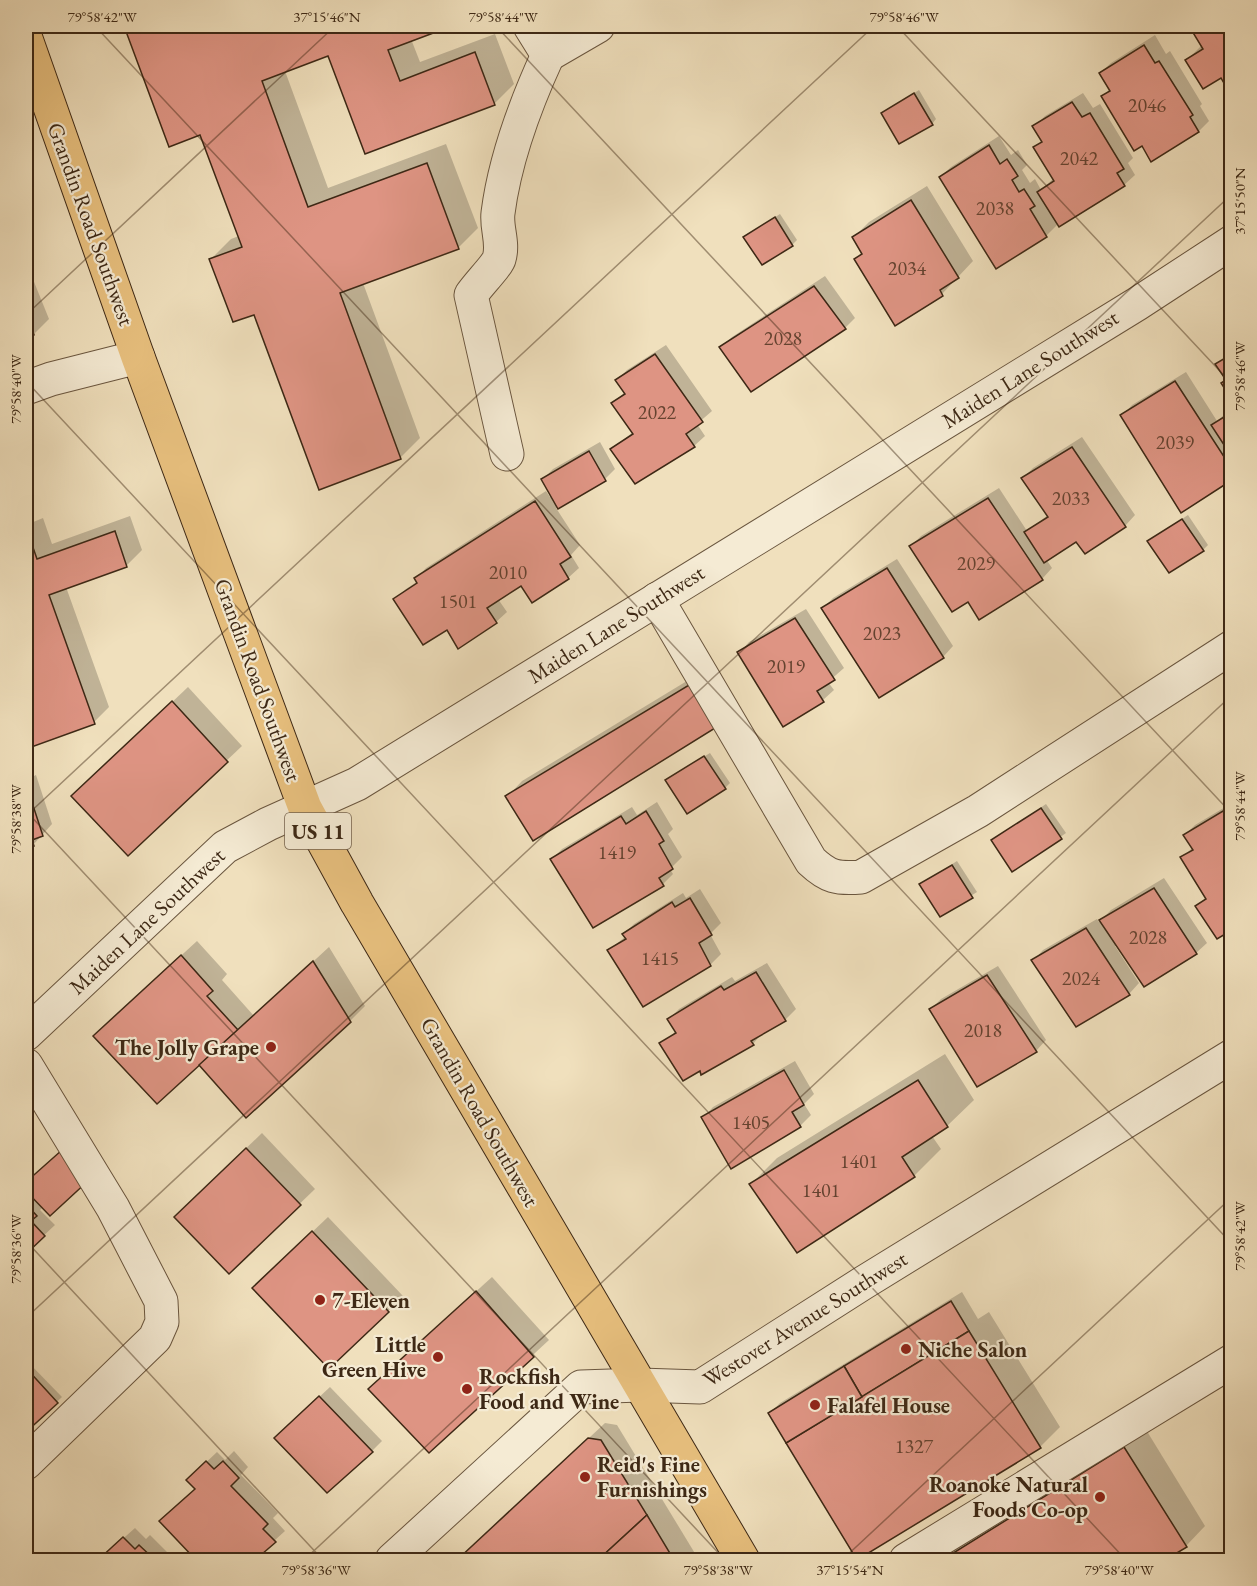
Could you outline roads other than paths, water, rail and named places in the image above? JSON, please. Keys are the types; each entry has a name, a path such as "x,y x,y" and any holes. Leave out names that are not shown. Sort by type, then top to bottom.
{"main road":[{"name":"Grandin Road Southwest","path":"26,39 138,357 306,808 357,903 743,1560"}],"street":[{"path":"530,26 548,55"},
{"path":"507,454 471,295 480,281 499,261 501,241 497,216 505,175 528,99 548,55 598,26"},
{"name":"Maiden Lane Southwest","path":"26,1034 225,847 268,824 357,784 1137,304 1232,242"},
{"path":"26,388 138,357"},
{"path":"657,598 811,861 822,872 840,879 861,877 978,811 1232,647"},
{"name":"Westover Avenue Southwest","path":"392,1560 581,1387 640,1385 700,1387 862,1283 1232,1056"},
{"path":"26,1065 118,1218 161,1301 162,1322 155,1338 26,1463"},
{"path":"906,1560 1232,1361"}],"place":[{"name":"The Jolly Grape","path":"271,1047"},
{"name":"7-Eleven","path":"320,1300"},
{"name":"Niche Salon","path":"906,1349"},
{"name":"Little Green Hive","path":"438,1357"},
{"name":"Rockfish Food and Wine","path":"467,1389"},
{"name":"Falafel House","path":"815,1405"},
{"name":"Reid's Fine Furnishings","path":"585,1477"},
{"name":"Roanoke Natural Foods Co-op","path":"1100,1497"}]}
